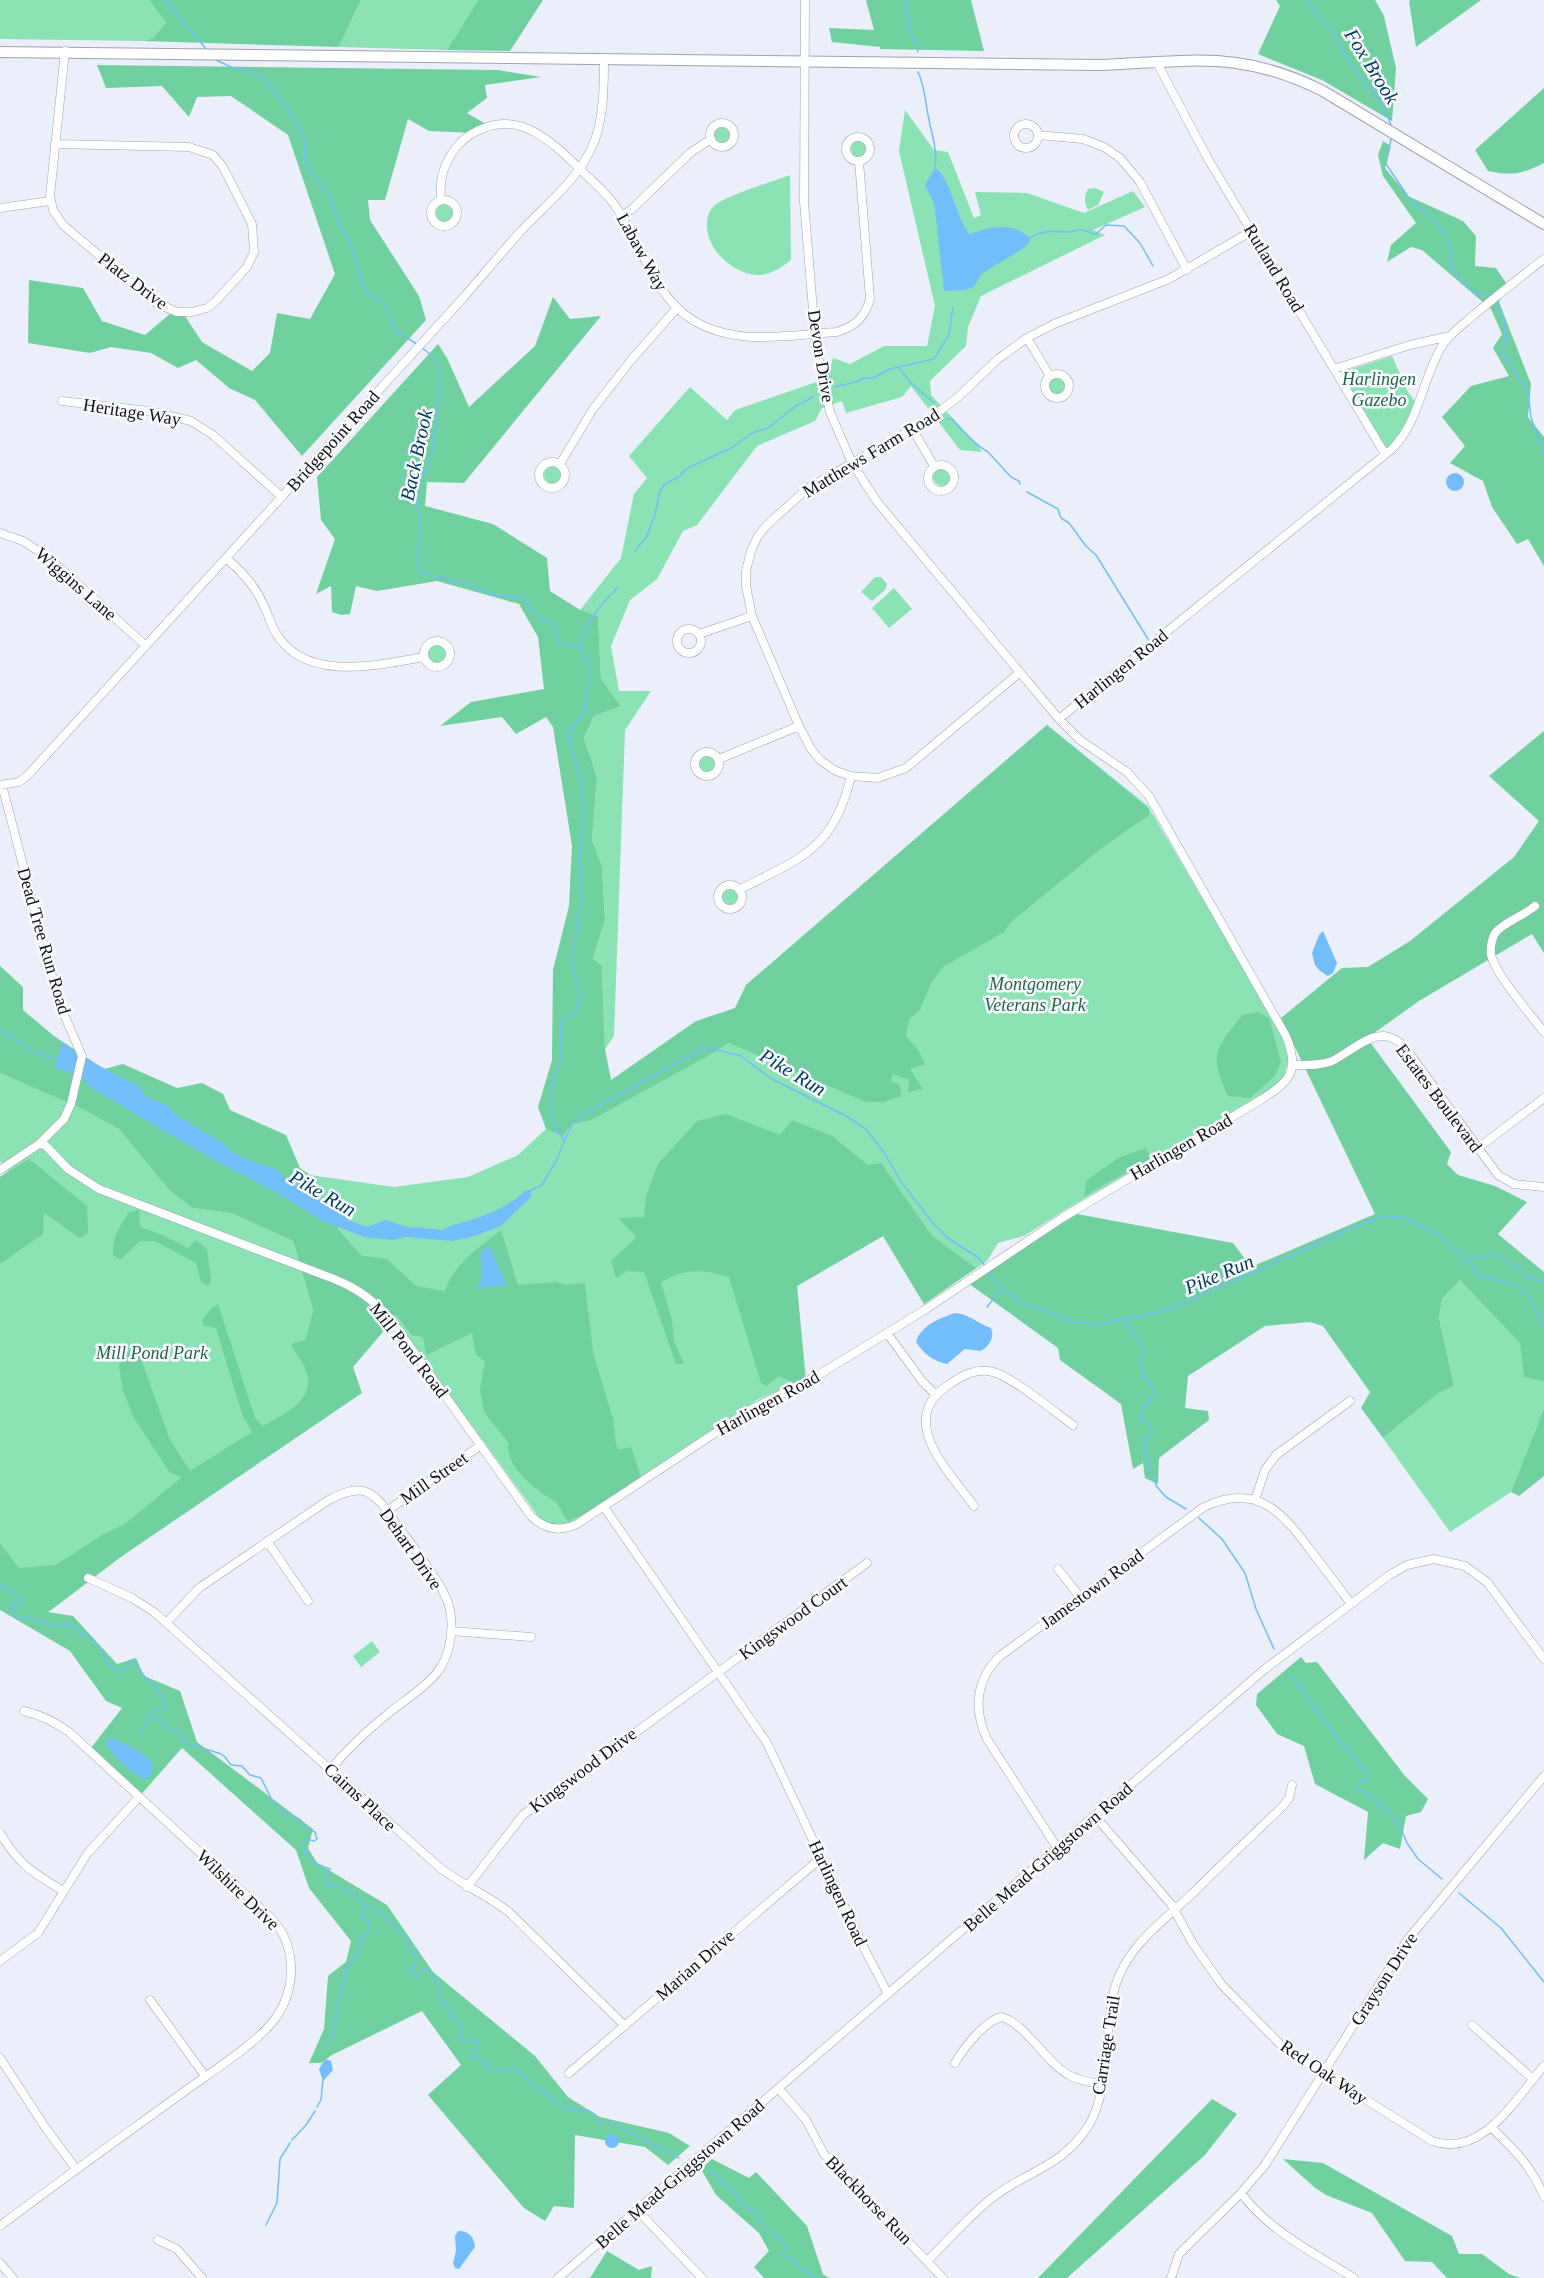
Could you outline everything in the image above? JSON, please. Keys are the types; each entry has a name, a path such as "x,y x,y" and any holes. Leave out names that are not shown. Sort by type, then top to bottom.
{"highway":[{"path":"0,52 1098,65 1219,61 1271,70 1317,88 1544,224"}],"street":[{"name":"Devon Drive","path":"805,0 803,186 819,364 826,399 836,428 852,463 878,503 1059,719"},
{"path":"0,208 50,201 65,51"},
{"name":"Bridgepoint Road","path":"1,785 19,782 27,776 424,341 521,231 580,169 594,140 601,117 604,58"},
{"path":"1166,79 1175,62"},
{"name":"Rutland Road","path":"1157,63 1208,159 1385,454"},
{"name":"Labaw Way","path":"441,200 442,175 453,151 474,132 495,125 518,125 541,135 609,197 622,216 659,285 677,308 701,325 730,335 753,338 837,332 853,326 863,316 870,299 859,161"},
{"path":"1038,135 1083,139 1104,147 1120,158 1140,182 1187,270"},
{"path":"622,216 690,153 711,139"},
{"name":"Platz Drive","path":"50,201 55,216 63,225 156,303 177,312 192,312 207,308 215,302 247,267 254,252 252,224 223,166 213,155 189,147 55,144"},
{"name":"Matthews Farm Road","path":"1019,673 906,768 878,778 851,776 836,771 820,760 811,749 752,616 746,586 746,571 758,536 808,488 913,430 943,409 998,360 1027,338 1054,324 1187,270 1252,231"},
{"name":"Harlingen Road","path":"888,1994 773,1754 604,1507 750,1410 815,1377 887,1333 1072,1211 1190,1144 1273,1092 1288,1078 1294,1065 1293,1054 1282,1028 1149,796 1127,772 1080,740 1059,719 1385,454 1406,432 1437,356 1450,336 1544,259"},
{"path":"560,464 593,409 632,359 677,308"},
{"path":"1335,369 1428,340 1450,336"},
{"path":"1027,338 1050,375"},
{"name":"Heritage Way","path":"62,401 169,414 191,422 213,435 282,497"},
{"path":"913,430 934,466"},
{"name":"Wiggins Lane","path":"0,532 23,541 49,558 146,646"},
{"path":"226,558 251,582 279,638 287,648 305,659 317,663 365,667 424,657"},
{"path":"699,634 752,616"},
{"path":"719,759 799,726"},
{"path":"739,890 801,858 815,847 832,828 843,805 851,776"},
{"name":"Dead Tree Run Road","path":"0,1170 39,1144 67,1114 82,1056 56,993 1,785"},
{"path":"1535,906 1496,932 1491,945 1491,954 1498,972 1544,1032"},
{"name":"Estates Boulevard","path":"1294,1065 1325,1063 1368,1038 1381,1036 1393,1038 1407,1050 1498,1175 1514,1185 1544,1186"},
{"path":"1478,1148 1544,1098"},
{"name":"Mill Pond Road","path":"39,1144 45,1145 73,1174 99,1189 334,1279 359,1291 391,1320 531,1516 543,1526 556,1529 566,1528 604,1507"},
{"path":"887,1333 916,1374 935,1394"},
{"path":"975,1506 932,1448 926,1436 927,1411 935,1394 969,1373 992,1372 1008,1379 1073,1425"},
{"path":"1255,1500 1264,1470 1276,1455 1350,1401"},
{"name":"Mill Street","path":"387,1511 481,1445"},
{"name":"Dehart Drive","path":"166,1623 199,1588 346,1491 362,1490 371,1495 387,1511 440,1587 449,1606 451,1631 447,1653 436,1674 353,1745 331,1769"},
{"name":"Jamestown Road","path":"1058,1849 987,1740 978,1714 979,1694 988,1670 1000,1656 1204,1507 1228,1499 1255,1500 1272,1507 1286,1519 1351,1604"},
{"path":"267,1541 308,1601"},
{"name":"Belle Mead-Griggstown Road","path":"558,2278 1273,1663 1407,1565 1434,1559 1453,1562 1470,1569 1488,1582 1544,1659"},
{"name":"Kingswood Court","path":"718,1672 867,1563"},
{"path":"1058,1569 1080,1597"},
{"name":"Cairns Place","path":"88,1578 140,1603 166,1623 439,1868 467,1887 487,1896 509,1912 625,2026"},
{"path":"451,1631 531,1637"},
{"name":"Kingswood Drive","path":"467,1887 474,1875 523,1815 718,1672"},
{"name":"Wilshire Drive","path":"0,2226 268,2028 278,2015 290,1984 291,1973 288,1945 272,1918 57,1723 24,1711"},
{"name":"Grayson Drive","path":"1171,2278 1179,2254 1265,2165 1408,1939 1544,1776"},
{"name":"Carriage Trail","path":"927,2261 998,2194 1065,2154 1092,2118 1101,2084 1110,2010 1122,1968 1135,1948 1283,1806 1289,1798 1292,1785"},
{"path":"0,1961 33,1938 87,1854 139,1797"},
{"name":"Red Oak Way","path":"1095,1816 1175,1910 1193,1944 1222,1985 1282,2046 1323,2074 1437,2143 1453,2145 1466,2143 1491,2127 1544,2066"},
{"path":"0,1833 23,1866 63,1891"},
{"name":"Marian Drive","path":"569,2073 821,1858"},
{"path":"150,2000 164,2023 205,2076"},
{"path":"955,2063 970,2040 996,2018 1002,2017 1018,2027 1065,2073 1080,2080 1101,2084"},
{"path":"1472,2025 1533,2079"},
{"path":"0,2058 46,2129 76,2169"},
{"name":"Blackhorse Run","path":"779,2089 806,2120 824,2154 943,2278"},
{"path":"1491,2127 1526,2162 1534,2173 1544,2196"},
{"path":"1240,2193 1250,2206 1277,2229 1354,2278"},
{"path":"637,2210 702,2278"},
{"path":"158,2240 177,2249 202,2278"},
{"path":"0,2263 13,2278"}],"green space":[{"path":"0,0 149,0 166,23 153,38 143,41 0,39"},
{"path":"149,0 361,0 339,47 143,41 153,38 166,23"},
{"path":"361,0 478,0 447,50 339,47"},
{"path":"478,0 543,0 510,51 447,50"},
{"path":"866,0 971,0 984,51 880,49 880,47 832,42 829,28 874,30"},
{"path":"1276,0 1375,0 1384,16 1396,68 1392,121 1322,80 1258,54 1280,6"},
{"path":"1481,0 1416,47 1409,1"},
{"path":"97,65 498,70 541,77 485,85 487,98 467,113 491,127 474,133 429,131 408,119 385,200 368,200 370,220 419,296 426,320 302,456 255,400 229,388 196,360 178,368 151,353 111,347 90,353 28,343 29,280 83,288 102,321 145,335 171,313 185,316 202,342 252,371 270,353 277,313 310,319 335,274 288,135 231,96 197,97 189,117 162,86 106,88"},
{"path":"1544,88 1544,163 1517,173 1488,171 1475,150"},
{"path":"905,110 934,150 948,152 974,218 981,215 975,192 1027,193 1084,213 1133,191 1145,207 1093,230 1105,235 981,296 968,327 966,346 930,381 931,395 982,452 960,450 911,386 902,397 846,413 842,401 822,408 815,421 757,446 697,525 683,531 657,579 630,600 611,646 619,691 651,691 625,730 614,1036 605,1049 602,966 593,958 605,920 602,866 592,840 597,777 584,738 594,716 621,706 601,679 598,617 580,610 621,558 634,494 647,478 629,456 690,387 727,420 735,410 828,378 833,358 850,364 884,346 927,346 935,306 899,151"},
{"path":"723,126 729,129 732,135 729,141 723,144 717,141 714,135 717,129"},
{"path":"860,140 866,143 869,149 866,155 860,158 854,155 851,149 854,143"},
{"path":"1383,141 1391,146 1385,168 1408,196 1463,221 1476,236 1475,266 1496,268 1508,286 1499,302 1531,384 1528,417 1544,437 1544,566 1528,539 1517,544 1492,507 1483,481 1450,463 1465,446 1442,417 1471,386 1509,376 1493,348 1502,334 1491,309 1422,250 1411,247 1387,262 1391,245 1416,223 1383,176 1378,155"},
{"path":"790,175 791,260 763,275 740,271 724,260 712,245 707,228 708,214 713,207 727,198"},
{"path":"1095,188 1104,192 1098,205 1088,210 1085,202 1086,195 1088,189"},
{"path":"445,204 451,207 454,213 451,219 445,222 439,219 436,213 439,207"},
{"path":"553,297 570,319 601,316 464,483 427,482 425,506 493,524 547,558 550,591 580,610 598,616 601,679 621,706 594,716 584,738 597,777 592,840 602,866 605,920 593,958 602,966 605,1049 611,1080 696,1021 735,1008 746,985 1047,725 1149,809 1149,815 1103,847 1012,921 1004,932 943,967 931,983 920,1010 909,1019 906,1036 918,1050 925,1064 910,1069 923,1089 908,1092 909,1080 893,1074 890,1081 900,1085 901,1096 884,1102 866,1102 729,1043 590,1121 572,1124 563,1136 546,1129 538,1107 552,1060 553,970 569,906 572,846 553,727 546,717 516,734 502,717 440,726 471,702 544,689 538,637 519,604 437,581 377,591 356,586 350,614 341,615 332,612 331,586 316,594 335,539 321,520 317,477 438,344 447,358 469,407 535,346"},
{"name":"Harlingen Gazebo","path":"1392,356 1408,392 1415,401 1405,426 1387,449 1341,374"},
{"path":"1053,377 1061,377 1066,382 1064,393 1053,395 1048,390 1048,382"},
{"path":"553,466 561,471 562,475 557,483 553,484 545,479 544,475 549,467"},
{"path":"942,468 950,473 951,477 946,485 942,486 934,481 933,477 938,469"},
{"path":"875,577 881,577 887,584 885,590 872,601 861,592"},
{"path":"894,588 912,609 889,628 872,608"},
{"path":"437,645 443,648 446,654 443,660 437,663 431,660 428,654 431,648"},
{"name":"Montgomery Veterans Park","path":"1047,725 1148,806 1279,1029 1289,1058 1284,1077 1273,1087 1219,1121 1024,1236 998,1243 987,1261 924,1304 883,1236 797,1286 806,1378 757,1400 572,1522 556,1525 541,1520 394,1319 399,1298 387,1259 361,1255 339,1230 310,1175 394,1187 468,1177 518,1155 546,1129 563,1136 572,1124 590,1121 712,1054 729,1043 746,985"},
{"path":"1544,731 1544,953 1532,934 1419,1001 1367,1038 1451,1152 1447,1164 1458,1175 1495,1186 1527,1202 1498,1234 1544,1272 1544,1382 1524,1377 1520,1343 1460,1280 1442,1299 1439,1318 1454,1386 1438,1393 1383,1438 1361,1408 1370,1392 1323,1326 1310,1322 1265,1326 1188,1376 1185,1408 1208,1411 1209,1420 1159,1458 1158,1484 1145,1478 1143,1463 1133,1469 1121,1404 1060,1360 1058,1348 968,1283 1077,1214 1233,1243 1251,1267 1375,1214 1281,1018 1342,968 1368,967 1410,941 1514,857 1539,821 1489,776"},
{"path":"708,755 716,760 717,764 712,772 708,773 700,768 699,764 704,756"},
{"path":"731,888 737,891 740,897 737,903 731,906 725,903 722,897 725,891"},
{"path":"0,966 23,987 23,1010 54,1036 104,1069 123,1064 177,1088 202,1083 223,1094 230,1110 286,1135 300,1168 310,1175 339,1230 361,1255 387,1259 416,1286 445,1291 454,1272 461,1264 501,1230 518,1285 556,1282 566,1285 585,1283 593,1352 613,1419 616,1445 619,1450 631,1447 641,1477 582,1515 568,1521 560,1507 530,1483 514,1465 510,1458 508,1442 484,1412 480,1389 485,1362 476,1355 472,1333 426,1355 423,1337 412,1335 396,1315 353,1367 362,1393 122,1556 48,1612 73,1616 117,1664 136,1658 144,1676 180,1691 197,1742 313,1829 308,1848 317,1863 387,1905 433,1972 535,2056 568,2097 600,2117 669,2133 690,2146 668,2165 645,2147 575,2135 574,2208 554,2206 545,2221 524,2208 428,2095 461,2065 422,2011 332,2055 321,2063 309,2063 324,2029 328,1976 346,1962 351,1941 309,1888 296,1850 182,1748 138,1798 87,1753 122,1708 106,1701 70,1651 0,1610 0,1543 19,1568 56,1565 102,1535 125,1524 182,1477 170,1473 134,1418 123,1391 119,1365 135,1342 170,1440 190,1471 252,1432 243,1417 216,1328 204,1326 202,1320 218,1304 255,1418 263,1426 289,1411 303,1397 307,1388 308,1379 305,1368 291,1344 305,1340 313,1310 293,1241 231,1213 192,1208 169,1190 119,1129 84,1110 0,1073"},
{"path":"1258,1012 1269,1018 1281,1062 1275,1076 1250,1098 1228,1096 1218,1070 1218,1052 1226,1036 1242,1015"},
{"name":"Mill Pond Park","path":"0,1073 84,1110 119,1129 169,1190 192,1208 231,1213 293,1241 313,1310 305,1340 326,1417 122,1556 50,1611 0,1543 0,1177 8,1171 0,1161"},
{"path":"726,1114 780,1135 792,1120 832,1136 868,1165 881,1163 932,1236 976,1268 924,1304 883,1236 797,1286 805,1377 798,1384 779,1376 766,1386 761,1383 729,1277 702,1271 679,1274 661,1282 672,1320 674,1342 684,1364 676,1364 644,1272 627,1271 616,1278 611,1261 637,1237 618,1218 644,1217 646,1196 658,1164 697,1121"},
{"path":"1146,1148 1151,1158 1084,1197 1086,1181 1118,1158"},
{"path":"29,1159 87,1206 88,1233 80,1238 44,1213 43,1234 0,1264 0,1177"},
{"path":"139,1210 140,1227 188,1248 196,1240 207,1249 211,1279 209,1286 201,1282 196,1263 155,1241 140,1241 120,1260 113,1255 115,1238 123,1222 129,1212"},
{"path":"1460,1280 1521,1343 1524,1377 1544,1382 1544,1408 1511,1492 1450,1532 1383,1438 1438,1392 1454,1386 1439,1318 1442,1299"},
{"path":"1544,1408 1544,1476 1519,1496 1511,1492"},
{"path":"372,1641 380,1652 361,1667 353,1656"},
{"path":"1301,1657 1306,1663 1317,1662 1405,1776 1428,1799 1421,1812 1406,1816 1400,1849 1383,1843 1364,1860 1368,1812 1315,1784 1304,1746 1277,1734 1256,1705 1257,1694"},
{"path":"1212,2099 1237,2114 1205,2155 1067,2278 1038,2278"},
{"path":"712,2159 749,2178 756,2172 807,2226 823,2274 829,2278 764,2278 754,2267 769,2251 759,2233 716,2195 701,2169"},
{"path":"1283,2159 1323,2163 1452,2236 1459,2254 1482,2254 1509,2274 1520,2278 1447,2278 1432,2262 1405,2261 1372,2213 1326,2195"},
{"path":"607,2251 639,2270 652,2266 651,2278 590,2278"}],"water":[{"path":"935,168 945,179 960,218 969,234 985,229 1009,227 1030,238 1024,248 981,274 974,287 965,290 944,291 935,209 925,185"},
{"path":"1451,473 1459,473 1464,478 1462,489 1451,491 1446,486 1446,478"},
{"path":"1323,931 1337,963 1333,973 1328,976 1315,965 1312,953"},
{"path":"62,1042 84,1058 140,1087 146,1097 168,1105 174,1114 223,1143 230,1151 278,1170 283,1177 339,1210 348,1220 367,1227 386,1220 410,1228 443,1230 495,1211 525,1191 531,1190 531,1197 501,1226 475,1236 453,1241 406,1237 392,1240 364,1237 321,1220 90,1087 82,1077 55,1067"},
{"path":"490,1247 506,1285 475,1288 482,1280 481,1251"},
{"path":"954,1313 964,1315 991,1328 992,1338 981,1351 965,1349 947,1364 929,1356 916,1342 926,1327"},
{"path":"110,1737 137,1750 153,1763 151,1775 147,1779 129,1769 114,1755 106,1744"},
{"path":"325,2059 331,2061 333,2070 323,2081 319,2069"},
{"path":"612,2134 617,2136 619,2141 617,2146 612,2148 607,2146 605,2141 607,2136"},
{"path":"458,2231 470,2235 475,2247 459,2269 455,2268 453,2263 456,2251 455,2236"}],"waterway":[{"name":"Back Brook","path":"165,0 207,50"},
{"path":"905,0 910,29 918,52"},
{"name":"Fox Brook","path":"1307,0 1318,16 1333,30 1349,63 1383,104 1391,125"},
{"name":"Back Brook","path":"216,60 233,68 253,72 263,78 287,108 304,136 306,163 315,179 329,193 339,225 350,241 362,283 368,293 385,304 396,331 417,344"},
{"path":"918,72 934,141 935,168"},
{"name":"Fox Brook","path":"1391,139 1386,164 1409,198 1437,222 1450,246 1451,265 1457,275 1474,293 1488,295 1490,298"},
{"path":"1030,238 1048,232 1080,230 1096,234 1106,225 1124,226 1140,243 1153,266"},
{"name":"Fox Brook","path":"1494,301 1504,319 1506,333 1502,352 1528,393 1531,417 1544,455"},
{"path":"834,387 864,378 873,378 890,369 934,359 949,335 953,307"},
{"name":"Back Brook","path":"421,347 435,358 441,386 431,459 419,484 417,497 420,532 419,568 423,574 466,583 491,594 523,598 538,618 554,623 558,642 580,647 591,670 585,710 569,733 582,784 584,816 579,856 581,903 571,963 580,993 577,1010 562,1019 560,1062 552,1086 551,1110 555,1127 564,1140"},
{"path":"899,368 911,383 934,403"},
{"path":"635,551 647,536 660,491 664,485 680,476 686,469 733,447 752,433 768,428 796,406 813,397"},
{"path":"946,419 952,419 1020,484"},
{"path":"1027,492 1058,509 1061,518 1069,523 1086,546 1096,555 1148,639"},
{"path":"580,647 589,623 618,587"},
{"name":"Pike Run","path":"0,1029 33,1051 57,1060"},
{"name":"Pike Run","path":"530,1191 542,1185 556,1161 572,1124 587,1112 706,1047 741,1056 770,1078 846,1116 866,1129 885,1154 901,1182 933,1223 949,1239 979,1258 985,1266"},
{"name":"Pike Run","path":"987,1270 996,1283 1019,1301 1071,1321 1096,1325 1168,1310 1367,1222 1386,1216 1405,1218 1438,1235 1467,1259 1481,1276 1513,1284 1527,1294 1544,1327"},
{"name":"Fox Brook","path":"1467,1259 1490,1255 1501,1257 1527,1276 1544,1284"},
{"path":"987,1307 1001,1289"},
{"path":"1123,1319 1145,1350 1140,1362 1141,1368 1156,1397 1143,1405 1141,1420 1152,1427 1152,1433 1146,1439 1145,1445 1149,1467 1157,1487 1166,1497 1186,1509"},
{"path":"1199,1518 1222,1539 1245,1573 1256,1609 1274,1649"},
{"path":"0,1584 20,1598 21,1603 18,1606 10,1602 12,1611 18,1616 60,1626 69,1624 93,1640 104,1653 105,1661 117,1672 125,1671 132,1662 137,1663 162,1697 167,1710 162,1712 153,1710 151,1714 168,1730 179,1730 183,1733 184,1742 221,1754 231,1765 242,1766 250,1775 261,1778 272,1800 283,1812 301,1820 304,1827 315,1832 317,1839 314,1841 306,1839 303,1841 304,1847 311,1859 330,1869 324,1883 350,1893 383,1916 407,1938 409,1946 417,1956 414,1968 410,1970 411,1973 421,1975 424,1968 439,1983 441,2003 452,2008 451,2017 461,2024 463,2031 459,2039 463,2042 475,2040 480,2043 478,2048 472,2052 472,2056 483,2061 494,2071 521,2072 531,2083 564,2109 588,2110 594,2114 599,2123 614,2124 679,2158"},
{"path":"1292,1677 1367,1773 1368,1779 1358,1784 1357,1788 1387,1810 1399,1824 1407,1843 1418,1859 1442,1879"},
{"path":"140,1736 151,1715"},
{"path":"1459,1893 1501,1928 1544,1982"},
{"path":"330,2042 337,2021 335,2015 338,2012 346,1972 360,1948 360,1938 368,1932 369,1922 362,1916 362,1910 366,1907"},
{"path":"317,2107 321,2100 323,2079"},
{"path":"292,2140 315,2111"},
{"path":"266,2225 277,2203 280,2159 290,2143"},
{"path":"709,2169 737,2195 742,2206 757,2212 763,2226 783,2241 786,2247 783,2253 785,2256 794,2260 802,2269 816,2278"}]}
